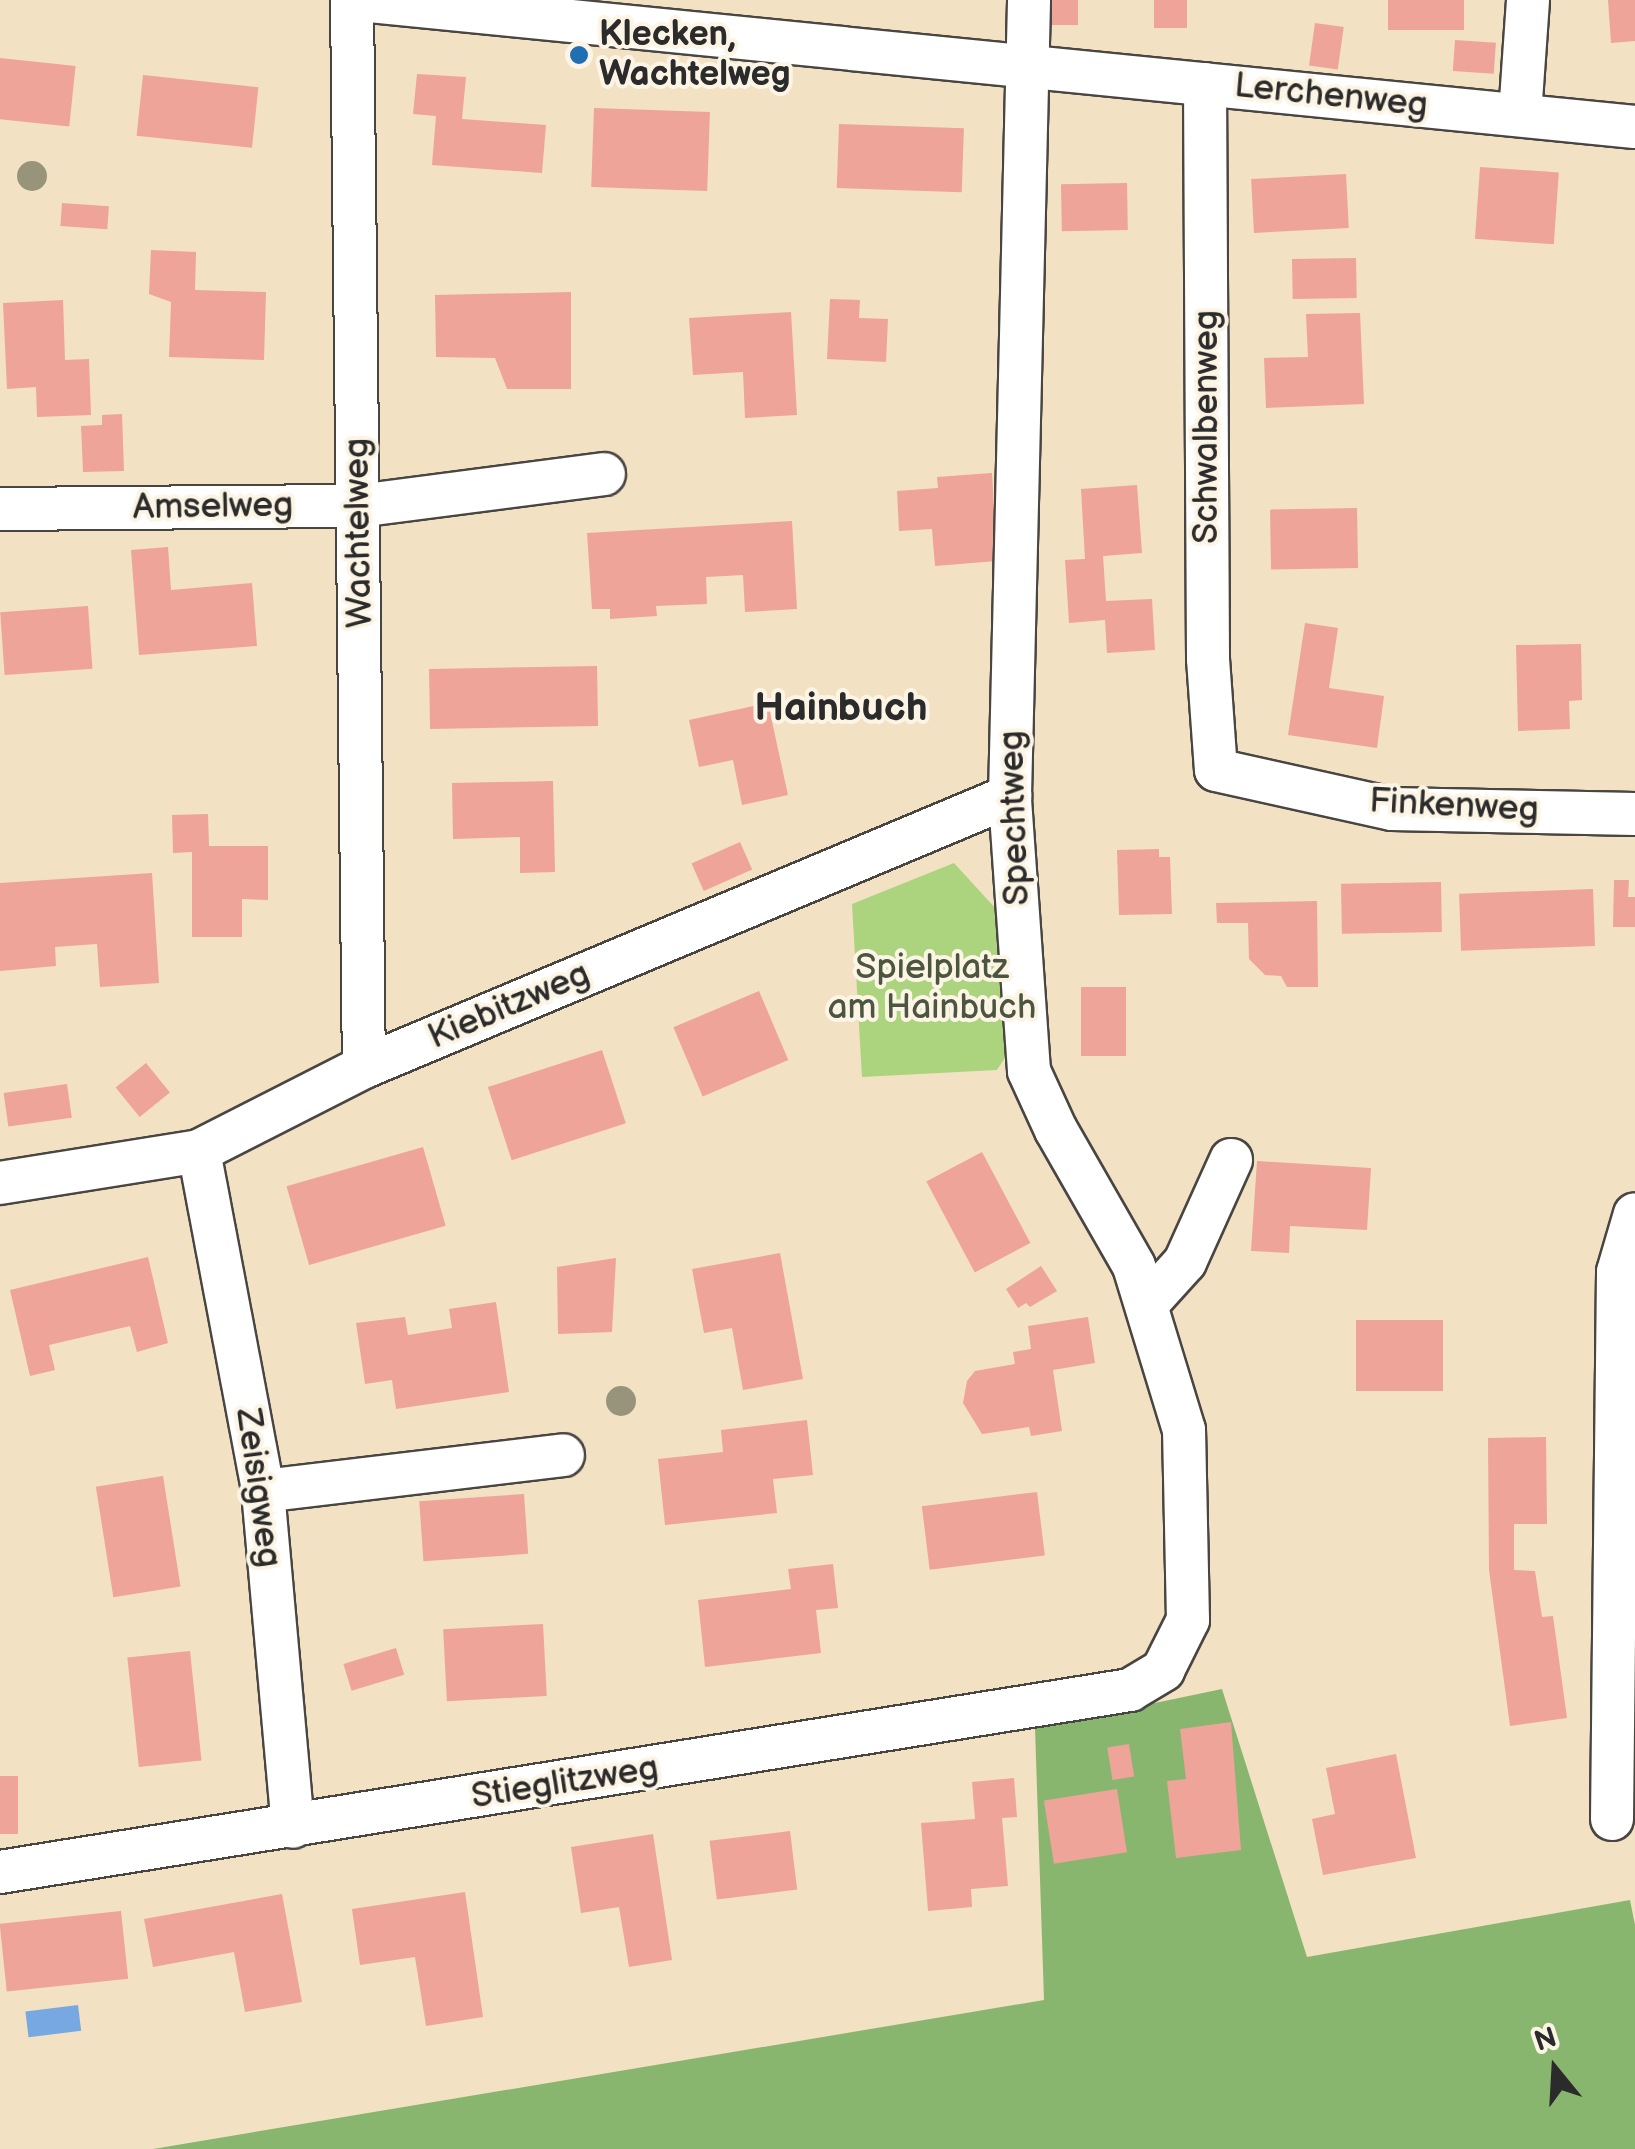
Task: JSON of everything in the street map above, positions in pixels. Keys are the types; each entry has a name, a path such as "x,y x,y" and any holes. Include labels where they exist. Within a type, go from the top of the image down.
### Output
{"street":[{"name":"Wachtelweg","path":"352,0 364,1067"},
{"name":"Lerchenweg","path":"360,0 1635,127"},
{"path":"1028,67 1029,0"},
{"path":"1520,115 1528,0"},
{"name":"Spechtweg","path":"1028,67 1010,796 1029,1071 1056,1130 1134,1266 1184,1430 1188,1620 1163,1670 1130,1690"},
{"name":"Schwalbenweg","path":"1205,84 1208,660 1216,770"},
{"name":"Amselweg","path":"0,510 358,506 604,474"},
{"name":"Finkenweg","path":"1216,770 1392,808 1635,814"},
{"name":"Kiebitzweg","path":"0,1182 198,1152 364,1067 1010,796"},
{"name":"Zeisigweg","path":"198,1152 263,1491 293,1827"},
{"path":"1147,1304 1184,1262 1231,1160"},
{"path":"1612,1819 1618,1272 1635,1214"},
{"path":"263,1491 563,1455"},
{"name":"Stieglitzweg","path":"0,1872 1130,1690"}],"green space":[{"name":"Spielplatz am Hainbuch","path":"954,863 997,910 1014,1044 997,1070 862,1077 852,904"},
{"path":"1222,1689 1307,1957 1630,1900 1635,1925 1635,2149 153,2149 1044,2000 1035,1728"}],"water":[{"path":"78,2005 81,2031 29,2037 25,2011"}],"building":[{"path":"1036,0 1078,0 1078,25 1036,25"},
{"path":"1154,0 1187,0 1187,28 1154,28"},
{"path":"1388,0 1464,0 1464,30 1388,30"},
{"path":"1608,0 1635,0 1635,41 1611,43"},
{"path":"1315,23 1344,27 1338,70 1309,66"},
{"path":"1455,40 1496,43 1494,74 1453,71"},
{"path":"0,58 76,66 69,127 0,119"},
{"path":"417,74 466,77 462,119 546,125 542,173 432,165 436,116 413,114"},
{"path":"143,75 258,87 252,148 137,136"},
{"path":"594,108 710,112 707,191 591,187"},
{"path":"839,124 964,128 962,192 837,188"},
{"path":"1480,167 1559,173 1554,244 1475,239"},
{"path":"1346,174 1349,228 1254,233 1251,179"},
{"path":"1127,183 1128,230 1062,231 1061,184"},
{"path":"62,203 109,206 107,229 60,226"},
{"path":"151,250 196,252 195,290 266,292 264,360 169,357 171,302 149,294"},
{"path":"1356,258 1357,298 1293,299 1292,259"},
{"path":"571,292 571,389 507,389 495,358 436,357 435,295"},
{"path":"830,299 860,300 859,318 888,319 886,362 827,359"},
{"path":"63,300 65,360 89,359 91,415 37,417 36,387 7,389 3,303"},
{"path":"791,312 797,415 745,418 743,372 693,375 689,318"},
{"path":"1360,313 1364,404 1266,408 1264,358 1308,357 1306,314"},
{"path":"122,414 124,471 83,472 81,426 102,425 102,415"},
{"path":"992,473 997,561 935,566 932,529 899,531 897,491 938,488 937,477"},
{"path":"1137,485 1142,553 1103,556 1106,601 1152,599 1155,650 1107,653 1105,620 1069,623 1065,560 1085,559 1081,489"},
{"path":"1357,508 1358,568 1271,570 1270,510"},
{"path":"792,521 797,609 745,612 743,575 706,577 707,604 656,606 657,616 610,619 610,609 592,609 587,533"},
{"path":"168,547 171,590 252,583 257,646 139,655 131,550"},
{"path":"88,606 92,669 5,675 0,612"},
{"path":"1305,623 1338,628 1329,688 1384,696 1377,748 1288,735"},
{"path":"1581,644 1582,700 1569,701 1570,729 1518,731 1516,645"},
{"path":"597,666 598,726 430,729 429,669"},
{"path":"768,703 788,795 742,805 733,760 699,767 689,720"},
{"path":"553,781 555,872 520,873 520,837 453,839 452,783"},
{"path":"208,814 209,846 268,846 268,900 242,899 242,937 192,937 192,852 173,853 172,815"},
{"path":"740,842 752,869 704,891 692,864"},
{"path":"1159,849 1159,857 1170,857 1172,914 1119,915 1117,850"},
{"path":"152,873 159,983 100,987 97,944 55,947 56,966 0,971 0,883"},
{"path":"1614,880 1629,880 1628,897 1635,897 1635,927 1613,927"},
{"path":"1441,882 1442,932 1342,934 1341,884"},
{"path":"1593,889 1595,946 1461,951 1459,894"},
{"path":"1317,901 1318,987 1287,987 1281,976 1265,975 1249,959 1248,923 1217,923 1216,903"},
{"path":"1081,987 1126,987 1126,1056 1081,1056"},
{"path":"759,991 788,1060 703,1096 673,1027"},
{"path":"602,1050 626,1123 512,1160 488,1087"},
{"path":"146,1063 170,1093 140,1117 116,1088"},
{"path":"67,1084 72,1118 8,1127 4,1093"},
{"path":"423,1147 446,1226 309,1265 287,1186"},
{"path":"982,1152 1030,1243 975,1273 926,1182"},
{"path":"1257,1161 1371,1168 1367,1230 1290,1226 1289,1253 1251,1251"},
{"path":"780,1253 803,1379 743,1390 732,1328 704,1333 692,1269"},
{"path":"148,1257 168,1343 137,1352 130,1326 49,1345 55,1370 30,1376 10,1290"},
{"path":"616,1258 612,1332 558,1334 557,1267"},
{"path":"1041,1266 1057,1291 1030,1307 1026,1303 1018,1308 1006,1289"},
{"path":"496,1302 509,1392 396,1409 392,1380 365,1384 356,1323 405,1317 408,1335 452,1328 449,1309"},
{"path":"1088,1317 1095,1363 1053,1370 1062,1431 1031,1436 1029,1427 982,1434 963,1403 967,1381 975,1371 1015,1364 1013,1352 1031,1349 1028,1326"},
{"path":"1356,1320 1443,1320 1443,1391 1356,1391"},
{"path":"807,1420 813,1475 773,1479 777,1513 665,1525 658,1459 723,1452 721,1430"},
{"path":"1546,1437 1547,1524 1514,1524 1514,1570 1535,1571 1542,1617 1553,1616 1567,1718 1510,1726 1489,1570 1488,1438"},
{"path":"163,1476 181,1587 113,1597 96,1487"},
{"path":"1037,1492 1045,1556 930,1570 922,1506"},
{"path":"524,1494 528,1554 423,1561 419,1501"},
{"path":"833,1564 838,1608 816,1610 821,1653 705,1667 698,1600 791,1589 788,1569"},
{"path":"543,1624 547,1696 447,1701 443,1629"},
{"path":"396,1648 404,1675 352,1691 343,1664"},
{"path":"190,1651 201,1760 139,1767 127,1658"},
{"path":"1231,1722 1241,1850 1176,1858 1167,1781 1186,1779 1180,1729"},
{"path":"1129,1744 1134,1777 1112,1780 1107,1747"},
{"path":"1396,1754 1416,1858 1323,1875 1312,1819 1335,1814 1326,1768"},
{"path":"0,1776 18,1776 18,1834 0,1834"},
{"path":"1014,1778 1017,1817 1002,1818 1008,1886 971,1889 972,1907 928,1911 921,1823 975,1819 972,1782"},
{"path":"1117,1789 1127,1852 1054,1864 1044,1801"},
{"path":"790,1831 797,1890 717,1899 710,1841"},
{"path":"653,1834 672,1960 629,1967 619,1907 581,1913 571,1847"},
{"path":"465,1892 483,2017 426,2026 415,1957 360,1965 352,1909"},
{"path":"282,1894 302,2002 245,2012 234,1952 153,1967 144,1919"},
{"path":"121,1911 128,1979 7,1991 0,1924"}],"place":[{"name":"Klecken, Wachtelweg","path":"579,55"}],"district":[{"name":"Hainbuch","path":"841,708"}]}
